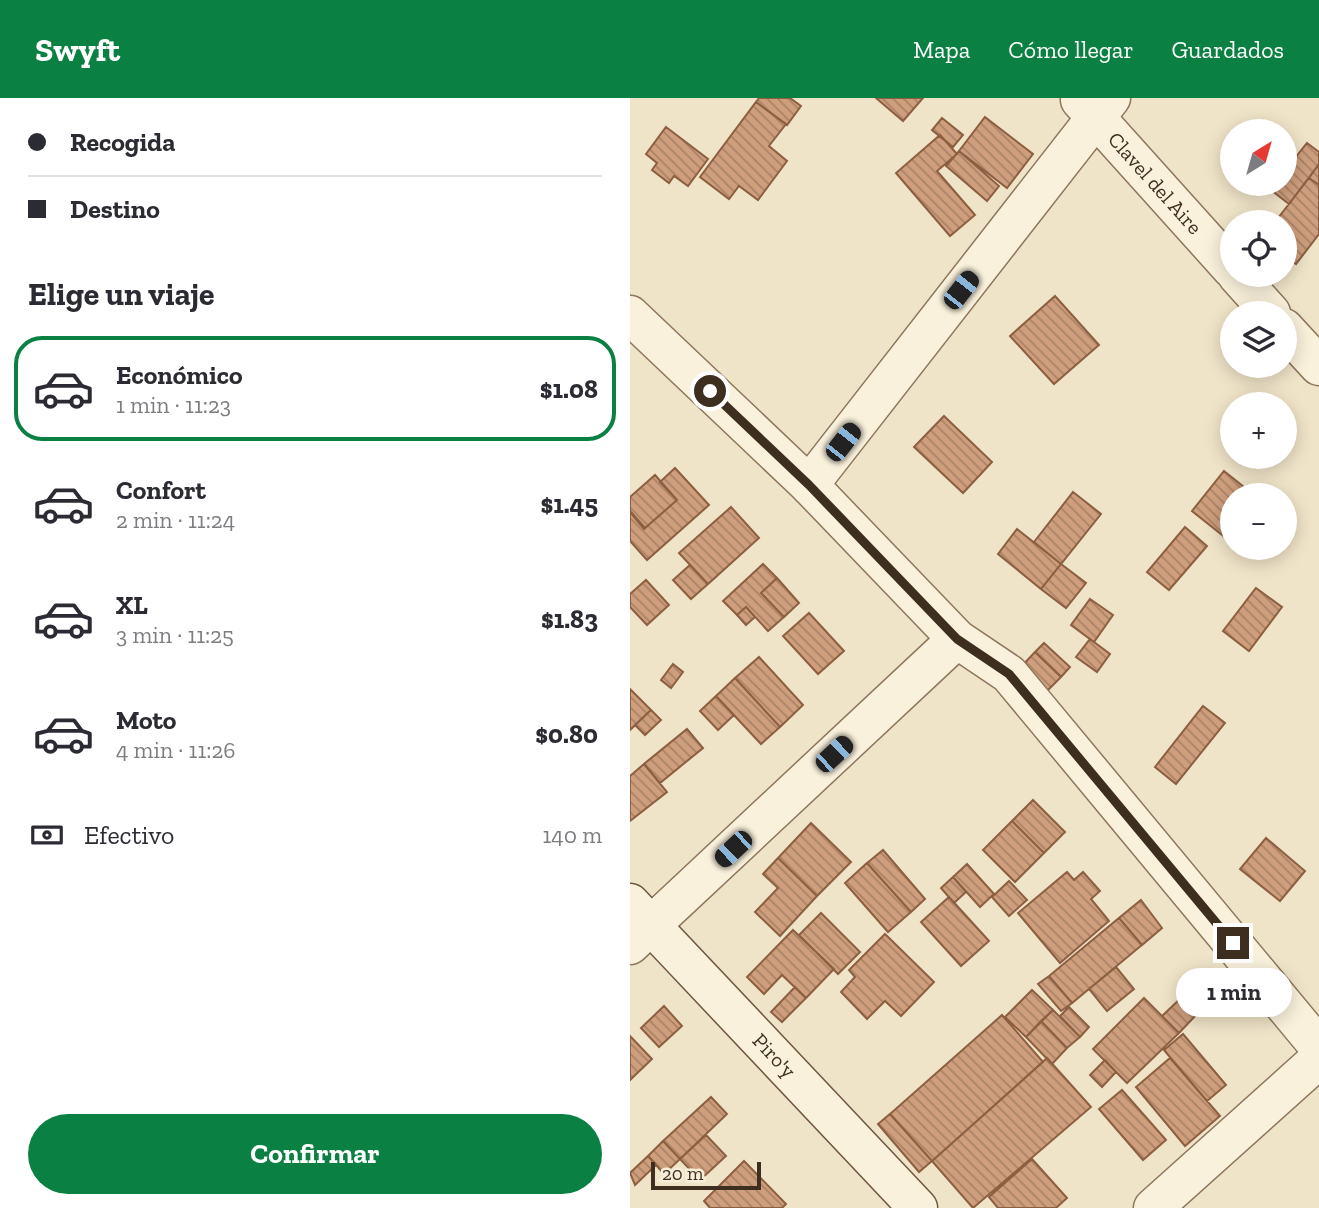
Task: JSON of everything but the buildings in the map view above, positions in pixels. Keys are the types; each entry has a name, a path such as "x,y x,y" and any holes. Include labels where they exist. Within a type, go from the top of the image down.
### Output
{"street":[{"name":"Clavel del Aire","path":"1095,104 1220,255"},
{"path":"809,485 1095,104"},
{"path":"1248,287 1260,301"},
{"path":"630,315 809,485 957,639 1009,674 1319,1047"},
{"path":"1297,342 1319,366"},
{"path":"637,925 957,639"},
{"name":"Piro'y","path":"637,925 918,1208"},
{"path":"1153,1208 1319,1059"}],"route":[{"path":"710,391 809,485 957,639 1009,674 1233,943"}]}
